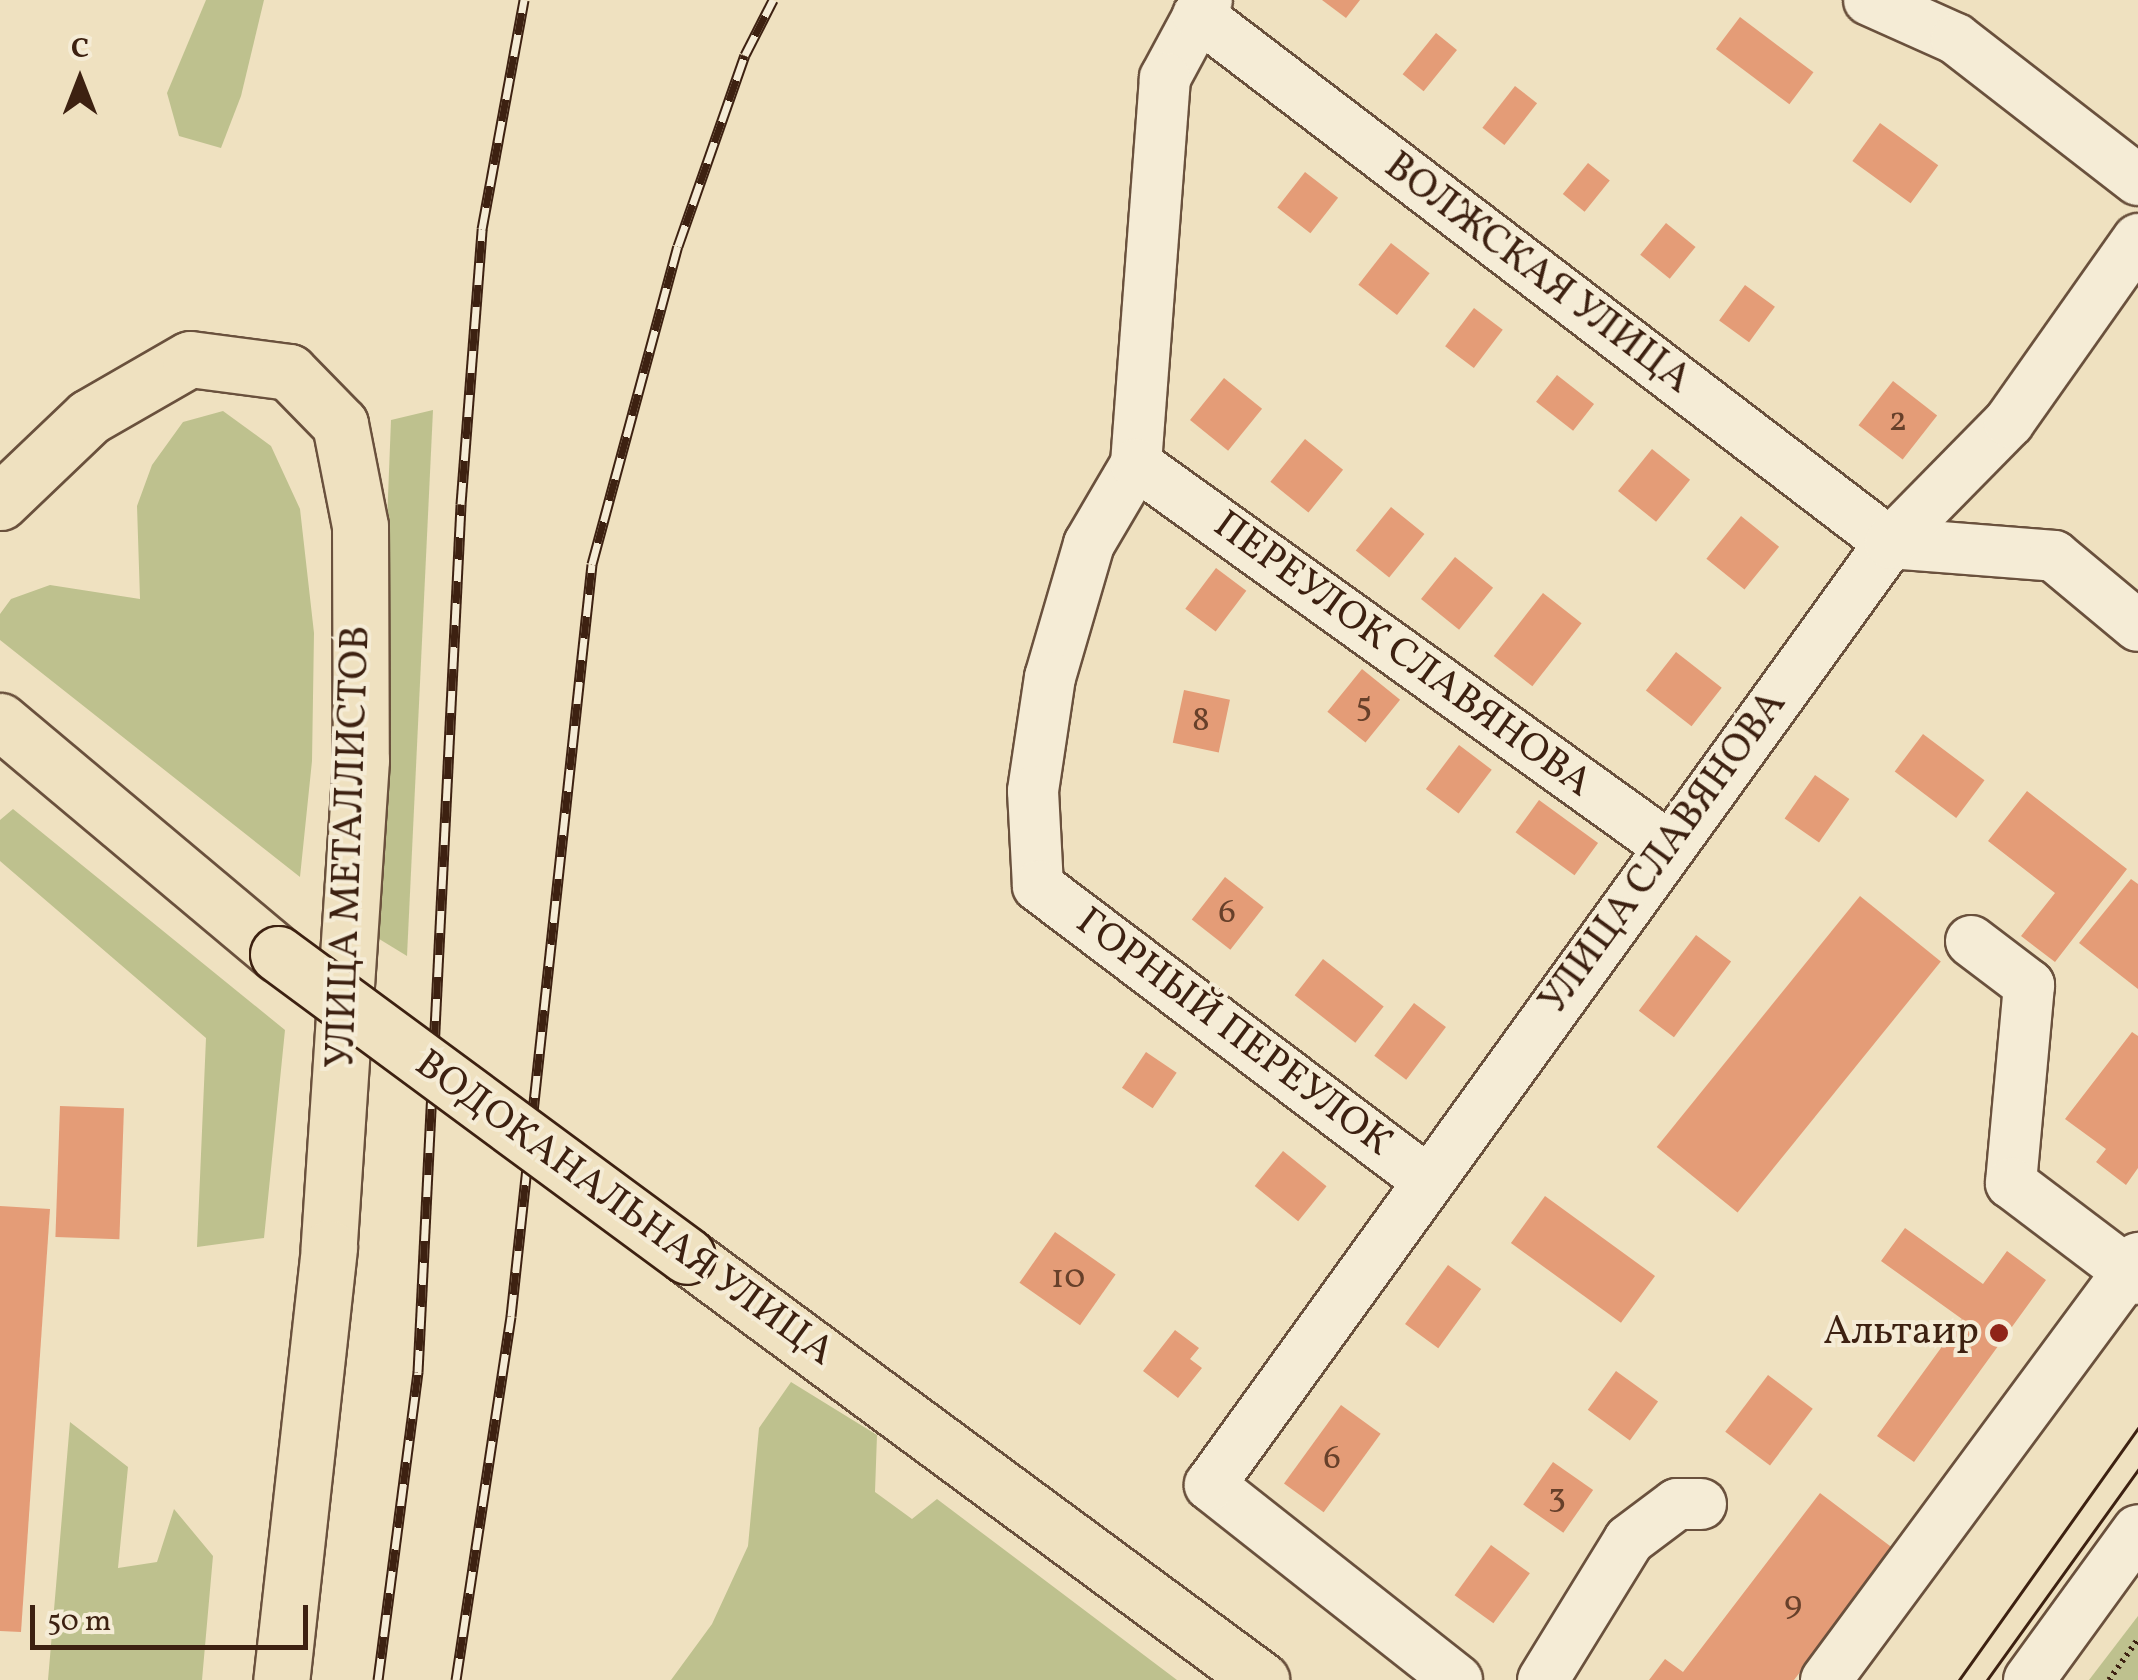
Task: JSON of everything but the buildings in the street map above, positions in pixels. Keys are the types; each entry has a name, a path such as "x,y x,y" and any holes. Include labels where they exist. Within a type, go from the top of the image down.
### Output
{"main road":[{"name":"УЛИЦА МЕТАЛЛИСТОВ","path":"0,502 88,416 190,359 288,372 340,424 360,526 362,760 329,1248 280,1680"},
{"name":"ВОДОКАНАЛЬНАЯ УЛИЦА","path":"0,721 278,954 1261,1680"}],"street":[{"path":"1869,0 1956,39 2138,180"},
{"path":"1136,464 1165,78 1202,8"},
{"name":"ВОЛЖСКАЯ УЛИЦА","path":"1202,8 1890,542"},
{"name":"УЛИЦА СЛАВЯНОВА","path":"1456,1680 1210,1485 1890,542 2010,422 2138,239"},
{"name":"ПЕРЕУЛОК СЛАВЯНОВА","path":"1136,464 1668,846"},
{"name":"ГОРНЫЙ ПЕРЕУЛОК","path":"1136,464 1089,544 1050,677 1033,791 1038,886 1428,1180"},
{"path":"1890,542 2054,556 2129,597"},
{"path":"1826,1680 2135,1270 2011,1183 2029,984 1971,941"},
{"path":"1543,1680 1629,1540 1678,1504 1701,1504"},
{"path":"2029,1680 2138,1530"}],"path":[{"path":"2110,1680 2138,1640"}],"green space":[{"path":"206,0 264,0 241,96 221,148 179,136 167,93"},
{"path":"433,410 407,956 371,934 391,420"},
{"path":"223,411 271,446 300,509 314,633 312,761 300,877 0,640 0,614 11,599 50,585 140,599 137,506 152,465 183,422"},
{"path":"13,809 285,1030 264,1238 197,1247 206,1038 0,861 0,820"},
{"path":"791,1382 877,1435 875,1492 912,1519 937,1499 1177,1680 671,1680 712,1624 748,1546 759,1428"},
{"path":"70,1422 128,1467 118,1568 157,1562 174,1509 213,1556 202,1680 48,1680"},
{"path":"2138,1616 2138,1680 2089,1680"}],"tram line":[{"path":"1959,1680 2138,1428"},
{"path":"1987,1680 2138,1470"}],"railway":[{"path":"378,1680 418,1372 461,504 482,229 524,0"},
{"path":"456,1680 511,1316 592,564 678,246 745,55 773,0"}],"place":[{"name":"Альтаир","path":"1999,1333"}]}
